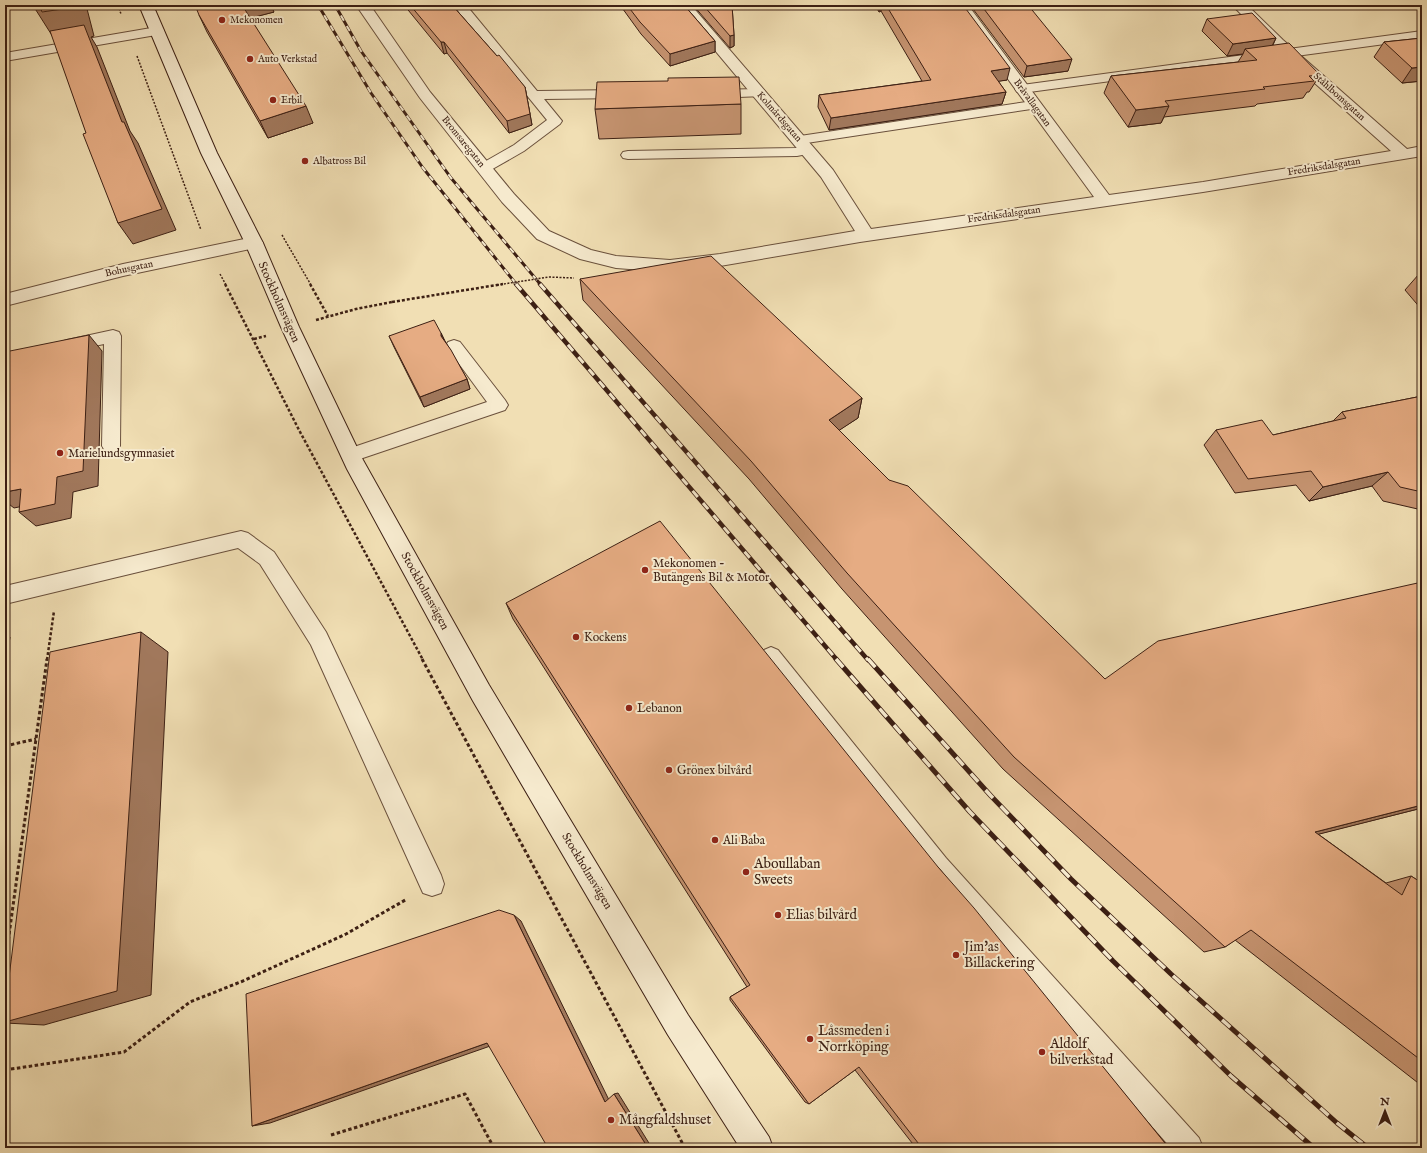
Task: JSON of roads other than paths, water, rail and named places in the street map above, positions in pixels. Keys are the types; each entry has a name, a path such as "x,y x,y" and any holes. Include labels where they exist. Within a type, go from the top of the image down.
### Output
{"street":[{"name":"Stockholmsvägen","path":"146,5 208,153 254,243 290,327 351,455 481,693 678,1025 758,1148"},
{"name":"Bromsaregatan","path":"363,5 426,95 508,198 543,235 586,255"},
{"name":"Kolmårdsgatan","path":"684,5 827,174 866,235"},
{"name":"Bråvallagatan","path":"961,5 1105,201"},
{"name":"Ståhlbomsgatan","path":"1239,5 1289,52 1404,154"},
{"path":"5,58 157,31"},
{"name":"Fredriksdalsgatan","path":"586,255 616,262 670,266 720,260 866,235 1203,187 1422,151"},
{"name":"Bohusgatan","path":"5,300 123,270 254,243"}],"lane":[{"path":"459,5 555,121 518,148 484,168"},
{"path":"1022,89 1422,35"},
{"path":"697,94 759,93"},
{"path":"534,95 635,94"},
{"path":"628,155 797,152 804,145 1033,105"},
{"path":"51,350 113,336 112,446"},
{"path":"351,455 499,404 454,346"},
{"path":"5,595 241,539 267,558 319,639 432,884"},
{"path":"771,657 938,866 1189,1148"}],"railway":[{"path":"318,5 371,93 423,168 517,285"},
{"path":"335,5 361,51 451,178 541,285"},
{"path":"516,284 837,660"},
{"path":"540,284 868,660"},
{"path":"836,659 970,812 1113,961 1231,1076 1314,1148"},
{"path":"868,659 991,796 1071,879 1171,974 1337,1123 1368,1148"}],"place":[{"name":"Mekonomen","path":"222,20"},
{"name":"Auto Verkstad","path":"250,59"},
{"name":"Erbil","path":"273,100"},
{"name":"Albatross Bil","path":"305,161"},
{"name":"Marielundsgymnasiet","path":"60,453"},
{"name":"Mekonomen - Butängens Bil & Motor","path":"645,570"},
{"name":"Kockens","path":"576,637"},
{"name":"Lebanon","path":"629,708"},
{"name":"Grönex bilvård","path":"669,770"},
{"name":"Ali Baba","path":"715,840"},
{"name":"Aboullaban Sweets","path":"746,872"},
{"name":"Elias bilvård","path":"778,915"},
{"name":"Jim'as Billackering","path":"956,955"},
{"name":"Låssmeden i Norrköping","path":"810,1039"},
{"name":"Aldolf bilverkstad","path":"1042,1052"},
{"name":"Mångfaldshuset","path":"611,1120"}]}
